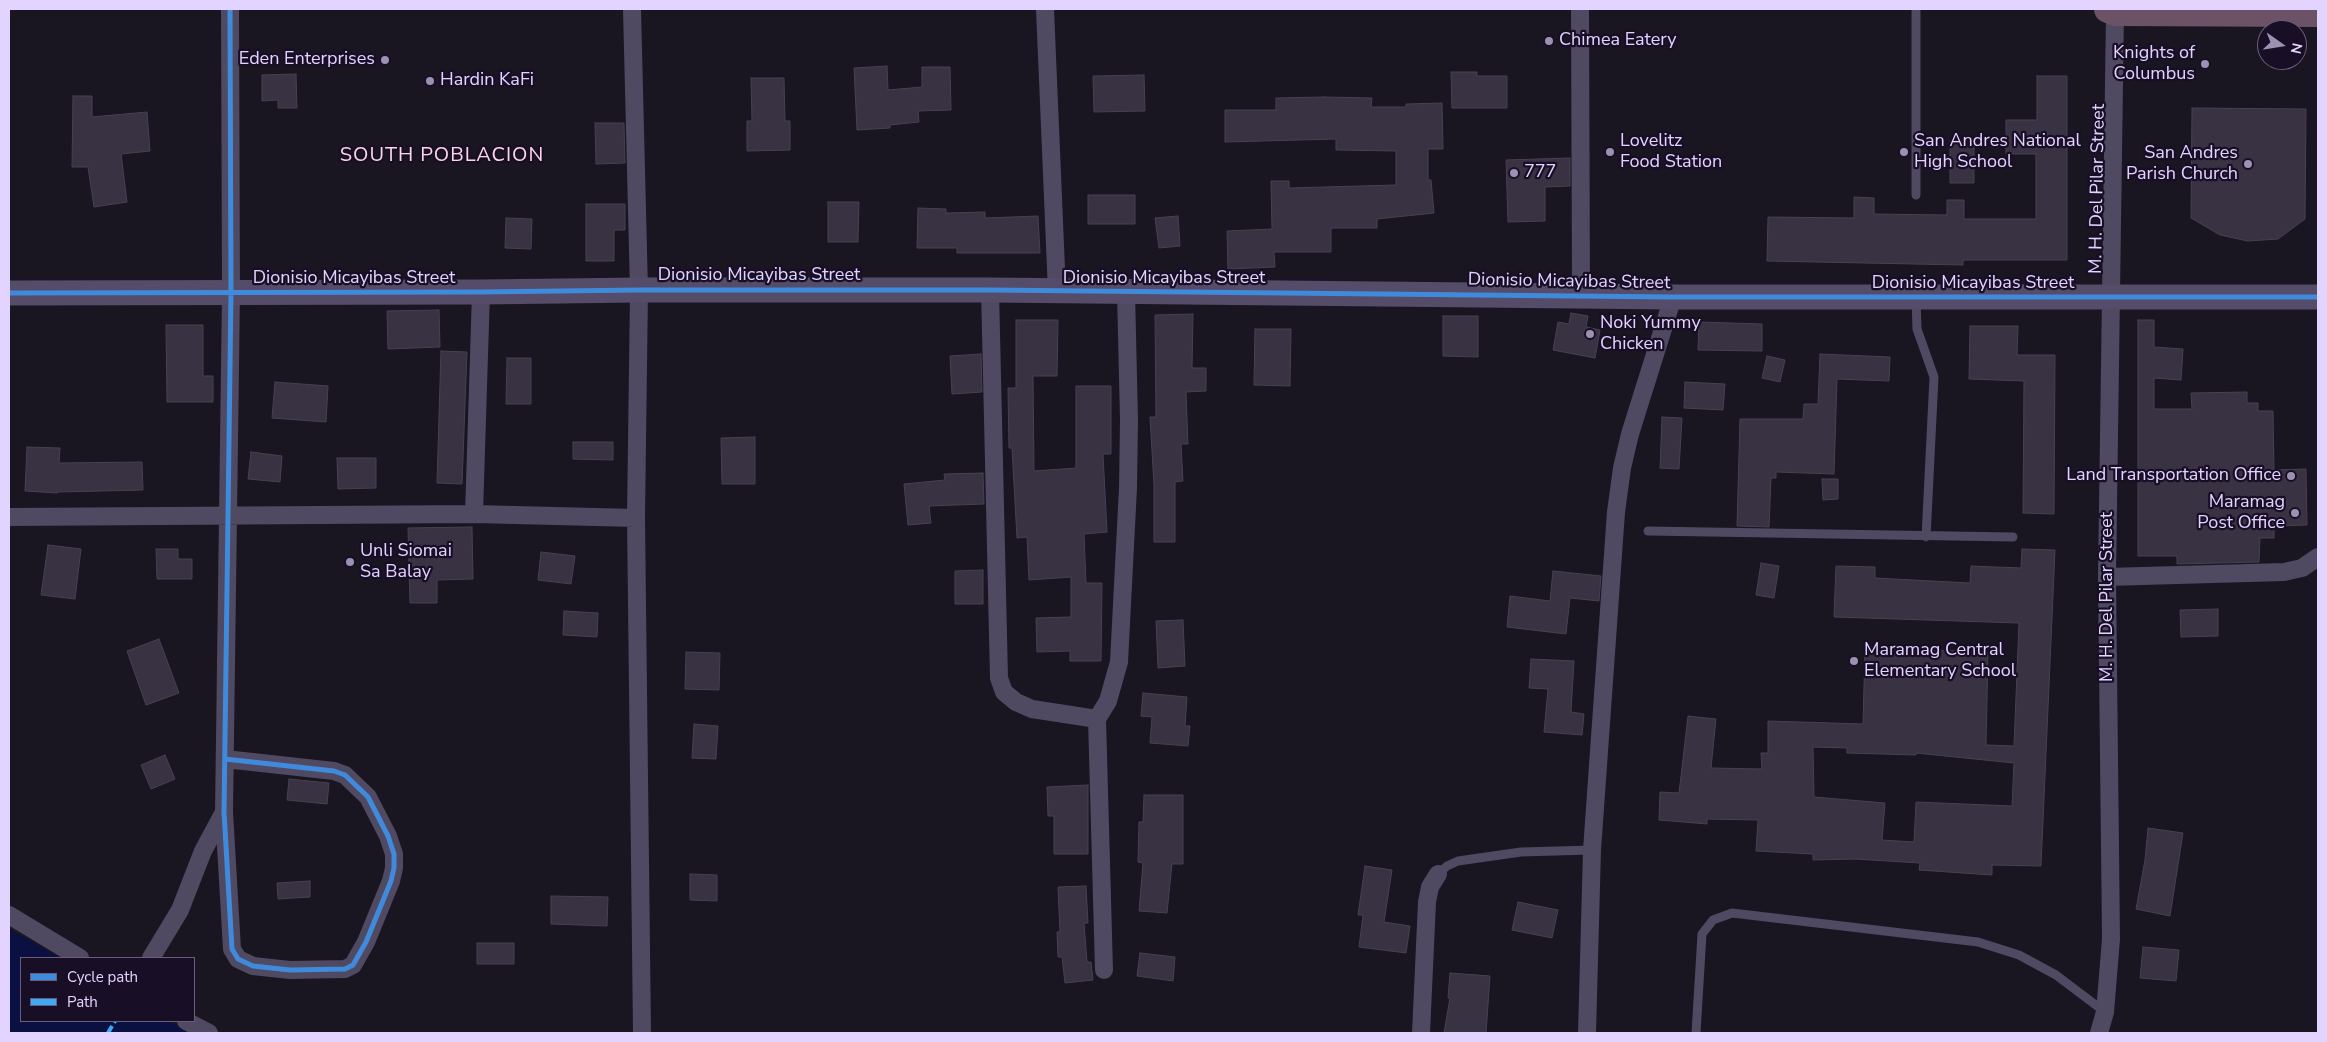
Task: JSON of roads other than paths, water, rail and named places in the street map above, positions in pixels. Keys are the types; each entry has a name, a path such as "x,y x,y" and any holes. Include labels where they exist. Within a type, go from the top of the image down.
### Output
{"highway":[{"path":"2113,10 2318,13"}],"street":[{"path":"225,759 334,770 345,775 368,797 388,836 394,854 394,868 391,881 366,942 353,965 345,969 290,970 253,966 238,959 232,949 224,812 231,293 230,9"},
{"path":"632,9 639,290 636,518 642,1033"},
{"path":"1045,9 1057,292"},
{"path":"1580,9 1581,295"},
{"name":"M. H. Del Pilar Street","path":"2099,1033 2105,1012 2111,922 2107,577 2113,10"},
{"path":"990,290 999,678 1004,692 1016,702 1032,709 1096,719"},
{"name":"Dionisio Micayibas Street","path":"9,293 990,290 1673,297 2318,297"},
{"path":"474,514 481,292"},
{"path":"1104,970 1096,719 1108,701 1118,662 1129,450 1126,292"},
{"path":"1587,1033 1592,850 1616,512 1622,468 1673,297"},
{"path":"9,517 474,514 636,518"},
{"path":"2107,577 2284,572 2302,568 2318,557"},
{"path":"152,957 180,910 203,851 224,812"},
{"path":"1421,1033 1427,902 1430,887 1438,874"},
{"path":"9,915 78,957"},
{"path":"188,1022 209,1033"}],"lane":[{"path":"1916,9 1916,195"},
{"path":"1916,297 1917,329 1934,377 1926,537"},
{"path":"1648,531 2013,537"},
{"path":"1438,874 1447,866 1458,861 1521,852 1592,850"},
{"path":"1696,1033 1702,934 1713,920 1732,913 1978,942 2019,955 2056,975 2105,1012"}],"place":[{"name":"Chimea Eatery","path":"1549,41"},
{"name":"Eden Enterprises","path":"385,60"},
{"name":"Knights of Columbus","path":"2205,64"},
{"name":"Hardin KaFi","path":"430,81"},
{"name":"Lovelitz Food Station","path":"1610,152"},
{"name":"San Andres National High School","path":"1904,152"},
{"name":"San Andres Parish Church","path":"2248,164"},
{"name":"777","path":"1514,173"},
{"name":"Noki Yummy Chicken","path":"1590,334"},
{"name":"Land Transportation Office","path":"2291,476"},
{"name":"Maramag Post Office","path":"2295,513"},
{"name":"Unli Siomai Sa Balay","path":"350,562"},
{"name":"Maramag Central Elementary School","path":"1854,661"}],"district":[{"name":"SOUTH POBLACION","path":"442,156"}]}
